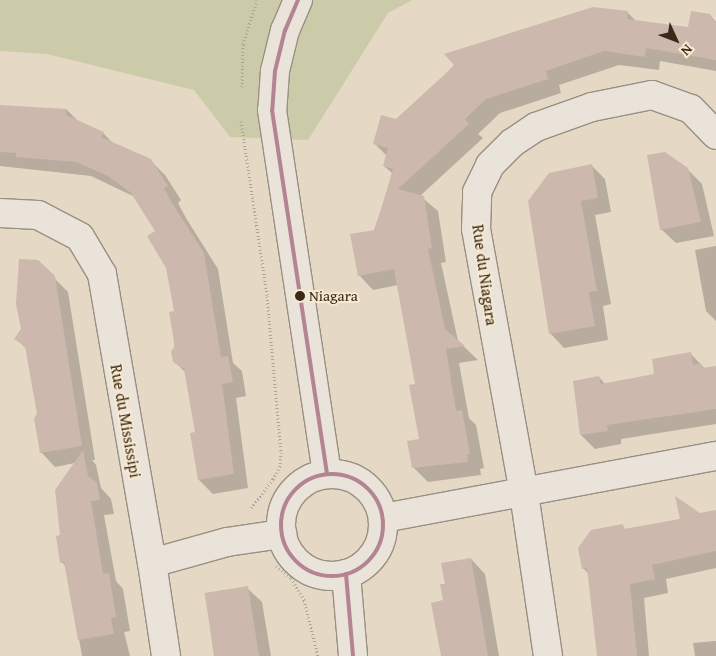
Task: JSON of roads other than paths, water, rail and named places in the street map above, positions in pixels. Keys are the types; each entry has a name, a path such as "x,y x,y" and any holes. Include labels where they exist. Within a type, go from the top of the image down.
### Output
{"street":[{"path":"298,0 285,30 275,71 272,110 327,473"},
{"name":"Rue du Niagara","path":"548,656 524,493 476,229 477,192 490,165 512,143 536,127 592,107 652,95 691,109 716,135"},
{"name":"Rue du Mississipi","path":"0,213 38,215 80,237 102,274 152,562 166,656"},
{"path":"384,518 716,456"},
{"path":"327,473 340,474 365,484 374,494 384,518 379,547 360,568 346,574 325,575 305,568 286,548 282,534 281,520 291,494 301,484 327,473"},
{"path":"152,562 227,542 282,534"},
{"path":"346,574 353,656"}],"place":[{"name":"Niagara","path":"300,296"}]}
